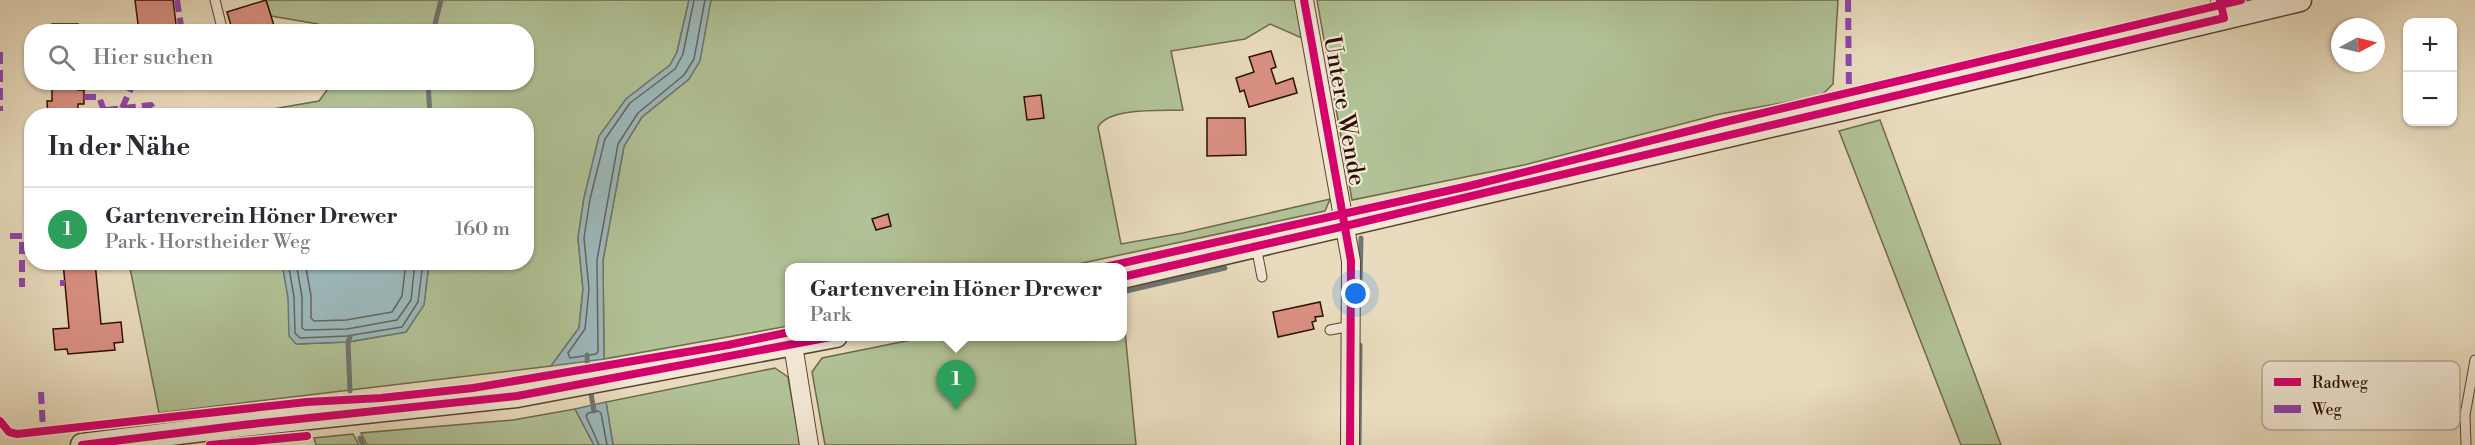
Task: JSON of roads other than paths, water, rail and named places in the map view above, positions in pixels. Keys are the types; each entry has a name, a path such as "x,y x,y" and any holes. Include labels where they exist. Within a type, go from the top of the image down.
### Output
{"street":[{"name":"Untere Wende","path":"1304,0 1350,261 1350,445"},
{"path":"1127,275 1345,226 2222,9 2300,0"},
{"path":"82,445 243,425 493,399 606,381 812,341"},
{"path":"793,345 809,445"}],"lane":[{"path":"215,0 222,24"},
{"path":"1256,246 1262,277"},
{"path":"1330,330 1350,326"},
{"path":"2466,445 2465,416 2475,360"}],"water":[{"path":"689,0 711,0 700,61 689,79 642,117 624,146 603,260 604,359 551,366 579,328 583,289 578,238 584,198 599,136 626,99 670,65 677,52"},
{"path":"283,270 428,270 424,305 406,332 348,342 296,344 289,336 288,298"},
{"path":"606,402 613,445 594,445 575,409"}],"waterway":[{"path":"435,24 441,0"},
{"path":"428,90 430,108"},
{"path":"1360,283 1361,238"},
{"path":"1127,291 1225,268"},
{"path":"350,337 348,342 350,391"},
{"path":"1359,445 1360,345"},
{"path":"587,355 588,376"},
{"path":"590,388 594,411"},
{"path":"360,438 363,445"}],"place":[{"name":"Gartenverein Höner Drewer","path":"956,410"}]}
